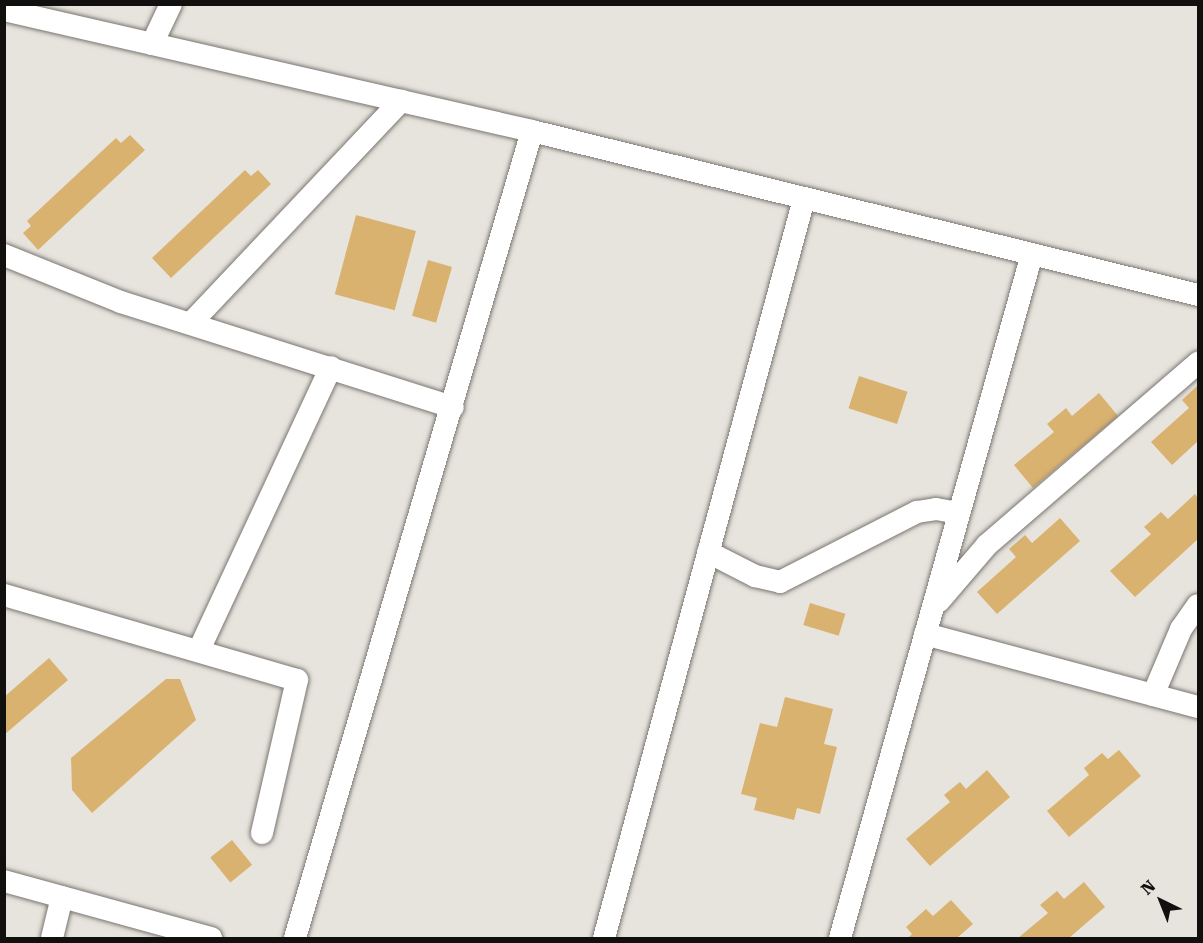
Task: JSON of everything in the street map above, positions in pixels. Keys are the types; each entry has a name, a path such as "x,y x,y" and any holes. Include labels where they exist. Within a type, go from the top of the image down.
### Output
{"street":[{"path":"152,44 171,4"},
{"path":"4,10 89,26 152,44 532,131 1198,295"},
{"path":"190,323 400,101"},
{"path":"295,939 453,407 532,131"},
{"path":"604,939 804,199"},
{"path":"840,939 1032,254"},
{"path":"4,255 121,302 453,407"},
{"path":"932,609 987,545 1198,363"},
{"path":"199,650 331,367"},
{"path":"708,552 755,576 780,582 917,512 936,509 959,513"},
{"path":"4,595 297,680 262,833"},
{"path":"1153,695 1181,628 1198,605"},
{"path":"925,634 1198,707"},
{"path":"4,881 211,939"},
{"path":"52,939 62,897"}],"building":[{"path":"130,135 145,150 38,250 23,233 31,226 27,221 116,138 121,143"},
{"path":"245,170 251,176 258,170 271,184 171,278 152,258"},
{"path":"356,215 416,231 395,310 335,294"},
{"path":"428,260 452,267 436,323 412,316"},
{"path":"859,376 908,392 897,424 848,408"},
{"path":"1198,385 1198,441 1172,465 1151,442 1189,408 1182,400"},
{"path":"1099,393 1118,416 1033,488 1014,465 1054,432 1047,424 1066,408 1072,416"},
{"path":"1195,494 1198,498 1198,539 1135,597 1110,571 1151,534 1144,527 1161,512 1168,519"},
{"path":"1060,518 1080,541 997,614 977,592 1016,557 1009,549 1025,535 1032,543"},
{"path":"810,603 845,614 839,636 803,625"},
{"path":"49,658 68,680 4,735 4,697"},
{"path":"166,679 180,679 196,720 92,813 72,790 71,758"},
{"path":"785,697 833,709 824,744 837,747 820,814 797,808 794,820 754,810 757,798 741,794 760,723 777,727"},
{"path":"1119,750 1141,776 1069,837 1047,811 1089,775 1084,768 1102,753 1108,759"},
{"path":"987,770 1010,797 930,866 906,839 950,802 944,795 960,782 966,789"},
{"path":"232,840 252,865 230,882 210,858"},
{"path":"1084,882 1105,907 1069,938 1018,938 1048,913 1040,905 1057,891 1064,899"},
{"path":"951,900 973,924 957,938 908,938 912,934 906,927 926,909 933,916"}]}
